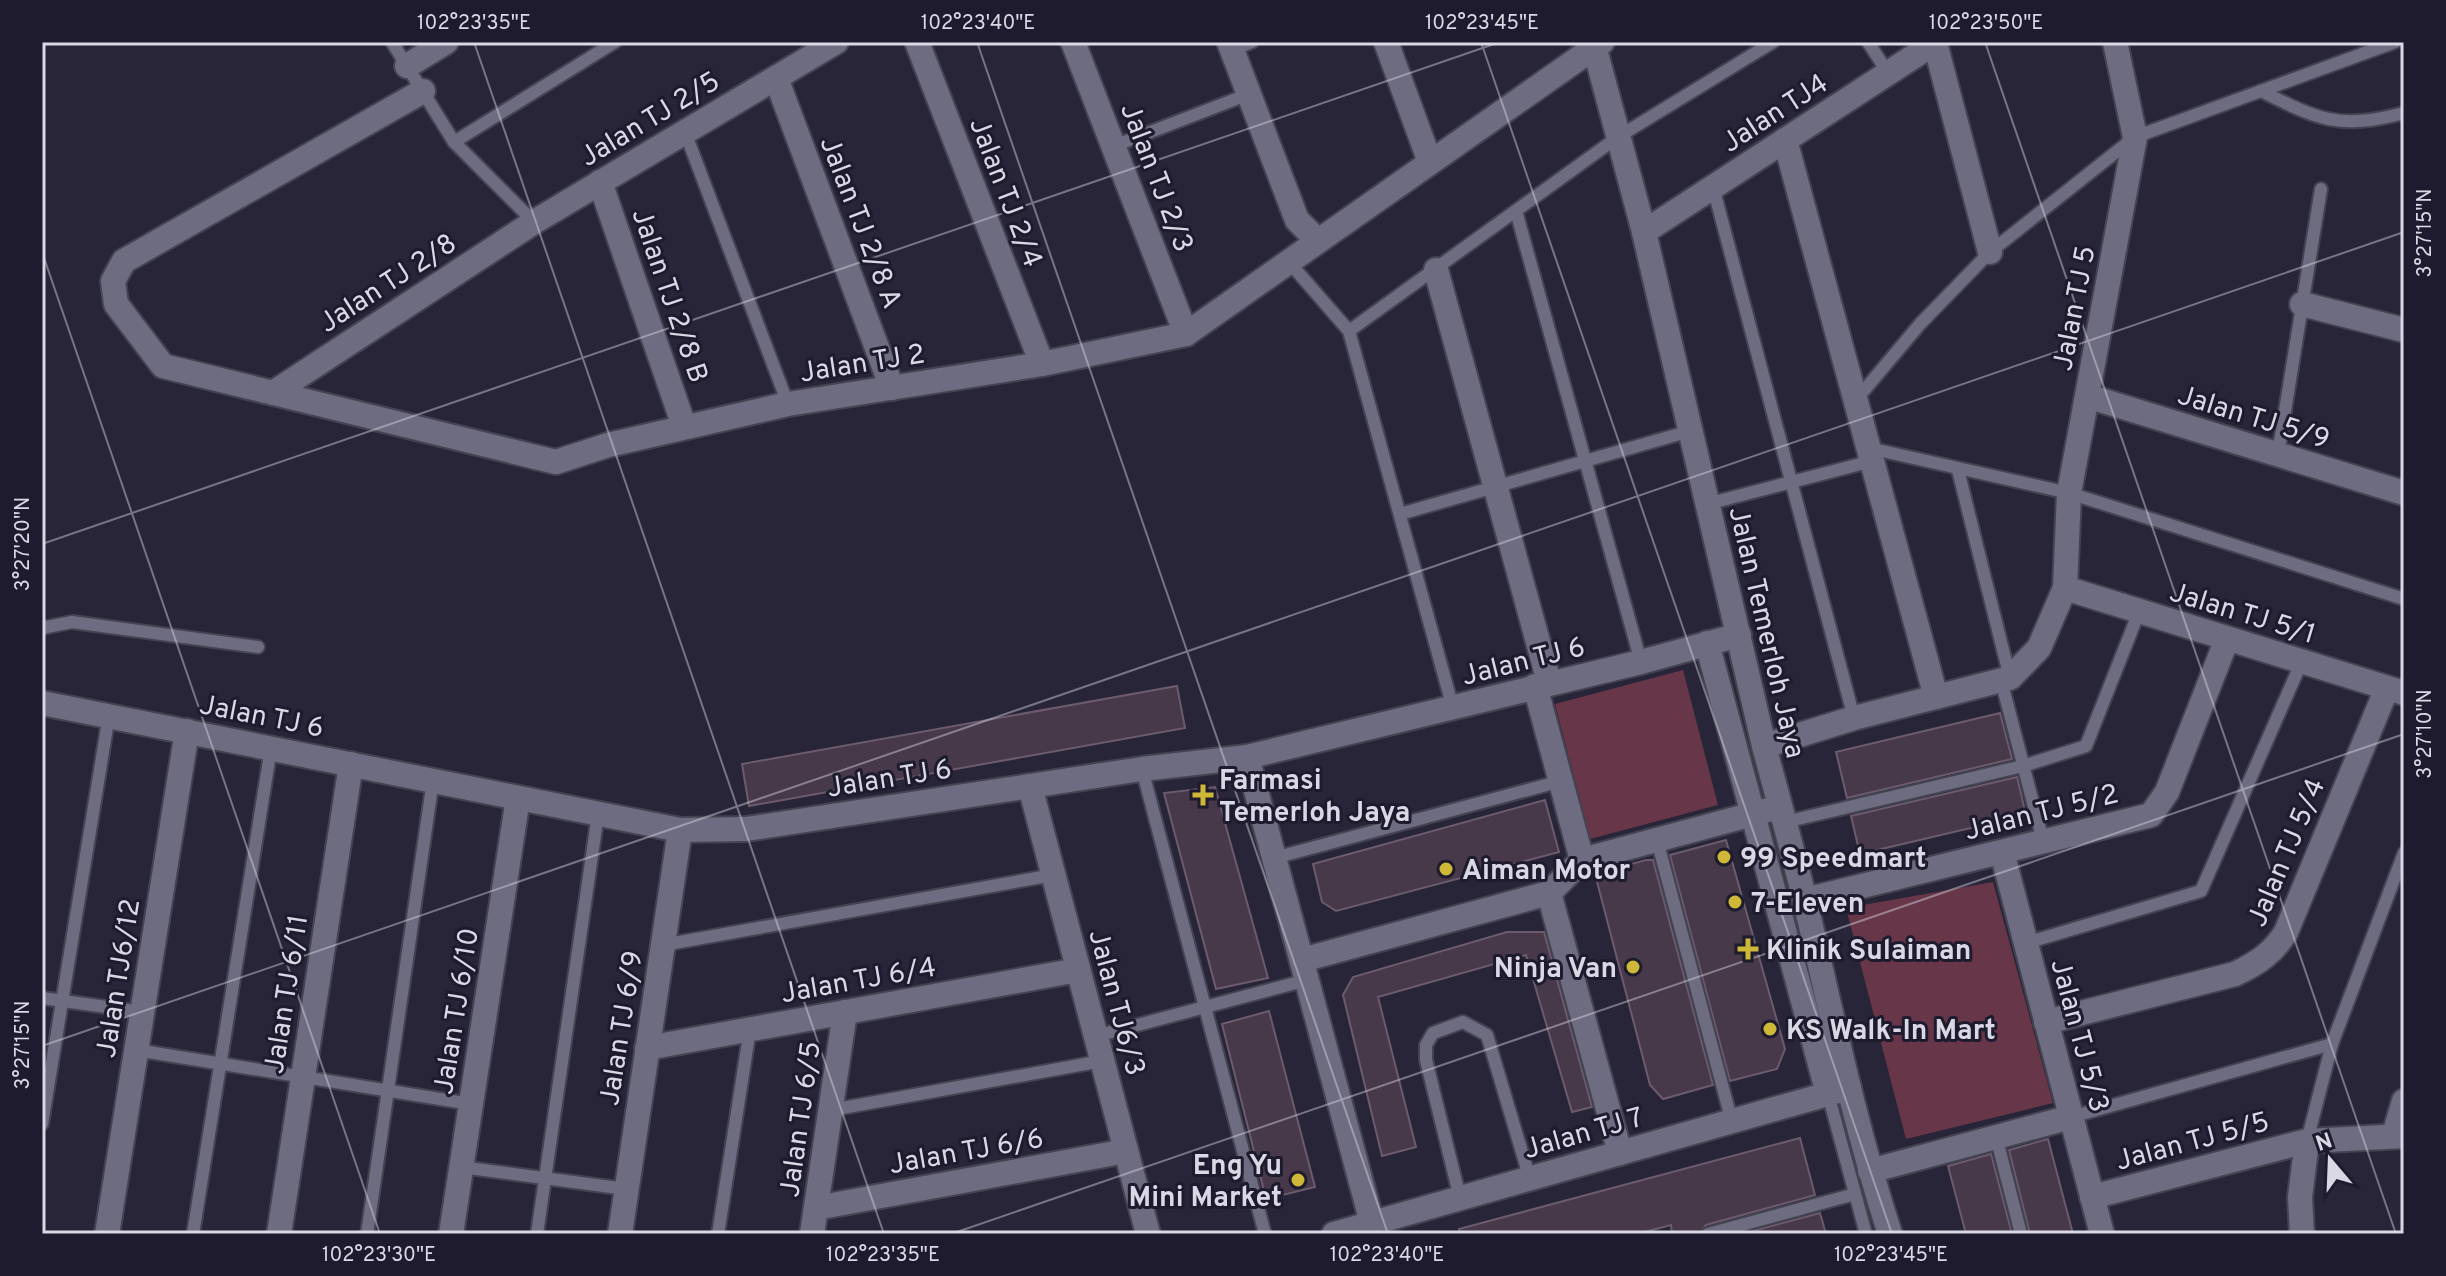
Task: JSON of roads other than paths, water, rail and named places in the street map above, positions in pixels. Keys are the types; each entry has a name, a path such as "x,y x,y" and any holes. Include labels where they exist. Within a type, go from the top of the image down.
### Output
{"street":[{"path":"407,66 446,42"},
{"name":"Jalan TJ 2/4","path":"917,42 1042,364"},
{"name":"Jalan TJ 2/3","path":"1073,42 1186,334"},
{"path":"1386,42 1430,162"},
{"path":"1936,42 1990,252"},
{"name":"Jalan TJ4","path":"1644,232 1936,42"},
{"name":"Jalan TJ 2/5","path":"534,222 834,43"},
{"name":"Jalan TJ 2","path":"423,91 124,261 113,281 116,304 163,366 556,462 684,426 788,404 1042,364 1186,334 1597,44"},
{"name":"Jalan Temerloh Jaya","path":"1597,44 1764,746 1805,900 1838,1091 1870,1171 1890,1234"},
{"path":"1238,45 1249,94 1297,220 1318,241"},
{"name":"Jalan TJ 5","path":"2065,588 2069,493 2135,137 2124,45"},
{"name":"Jalan TJ 2/8 A","path":"776,78 892,388"},
{"path":"1785,140 1936,697"},
{"name":"Jalan TJ 2/8 B","path":"600,182 684,426"},
{"name":"Jalan TJ 2/8","path":"273,393 534,222"},
{"path":"1436,270 1496,488 1542,684 1561,781 1582,860"},
{"path":"2302,304 2404,330"},
{"name":"Jalan TJ 5/9","path":"2087,396 2404,493"},
{"path":"1764,746 1854,718 2005,679 2039,648 2065,588"},
{"name":"Jalan TJ 5/1","path":"2065,588 2395,690"},
{"name":"Jalan TJ 6","path":"44,702 680,830 746,829 1142,769 1247,757 1641,662 1739,635"},
{"name":"Jalan TJ 5/2","path":"1805,900 2151,815 2167,792 2227,639"},
{"path":"1707,643 1753,815 1838,1091"},
{"name":"Jalan TJ 5/4","path":"2046,1022 2235,974 2256,965 2274,951 2286,932 2395,690"},
{"name":"Jalan TJ6/12","path":"107,1234 187,731"},
{"path":"1247,757 1304,970 1384,1226"},
{"name":"Jalan TJ 6/11","path":"279,1234 351,764"},
{"name":"Jalan TJ6/3","path":"1030,786 1148,1234"},
{"name":"Jalan TJ 6/10","path":"451,1234 518,798"},
{"path":"1304,970 1549,893 1582,860 1753,815 1783,814"},
{"name":"Jalan TJ 6/9","path":"620,1234 680,830"},
{"name":"Jalan TJ 5/3","path":"2002,852 2102,1234"},
{"path":"1549,893 1620,1153"},
{"name":"Jalan TJ 6/4","path":"647,1048 1078,970"},
{"name":"Jalan TJ 6/5","path":"812,1234 845,1012"},
{"name":"Jalan TJ 7","path":"1334,1234 1384,1226 1460,1198 1838,1091"},
{"path":"2399,1136 2404,1101"},
{"path":"1870,1171 2071,1117"},
{"name":"Jalan TJ 5/5","path":"2092,1197 2307,1141 2399,1136"},
{"path":"2302,1234 2302,1169 2307,1141"},
{"name":"Jalan TJ 6/6","path":"816,1208 1126,1151"}],"lane":[{"path":"392,42 454,142 534,222"},
{"path":"454,142 615,42"},
{"path":"1349,331 1618,137 1773,42"},
{"path":"1868,42 1888,73"},
{"path":"1856,400 1920,324 1990,252 2135,137 2395,42"},
{"path":"2261,91 2311,116 2342,122 2376,120 2404,113"},
{"path":"1114,146 1249,94"},
{"path":"685,132 788,404"},
{"path":"1713,187 1854,718"},
{"path":"2278,454 2321,189"},
{"path":"1516,211 1641,662"},
{"path":"1289,262 1349,331 1453,708"},
{"path":"1400,514 1690,431"},
{"path":"1707,504 1792,482 1870,454 2069,493 2404,599"},
{"path":"1958,470 2023,766 2043,841"},
{"path":"1783,814 2023,766 2086,746 2139,612"},
{"path":"42,628 72,622 258,647"},
{"path":"2026,943 2201,891 2302,661"},
{"path":"42,1124 109,715"},
{"path":"193,1234 271,748"},
{"path":"1142,769 1265,1234"},
{"path":"367,1234 433,780"},
{"path":"1274,858 1561,781"},
{"path":"537,1234 598,814"},
{"path":"1657,840 1732,1122"},
{"path":"2307,1141 2332,1044 2404,853"},
{"path":"663,945 1053,875"},
{"path":"1096,1036 1205,1007 1304,970"},
{"path":"42,998 142,1012"},
{"path":"1460,1198 1426,1060 1426,1045 1433,1033 1463,1022 1487,1035 1530,1179"},
{"path":"718,1234 750,1029"},
{"path":"2071,1117 2332,1044"},
{"path":"136,1050 471,1104"},
{"path":"831,1110 1102,1061"},
{"path":"1838,1091 1855,1194 1866,1234"},
{"path":"1996,1136 2021,1234"},
{"path":"461,1167 626,1189"},
{"path":"1708,1234 1855,1194"}],"place":[{"name":"Farmasi Temerloh Jaya","path":"1203,795"},
{"name":"99 Speedmart","path":"1724,857"},
{"name":"Aiman Motor","path":"1446,869"},
{"name":"7-Eleven","path":"1735,902"},
{"name":"Klinik Sulaiman","path":"1748,949"},
{"name":"Ninja Van","path":"1633,967"},
{"name":"KS Walk-In Mart","path":"1770,1029"},
{"name":"Eng Yu Mini Market","path":"1298,1180"}]}
